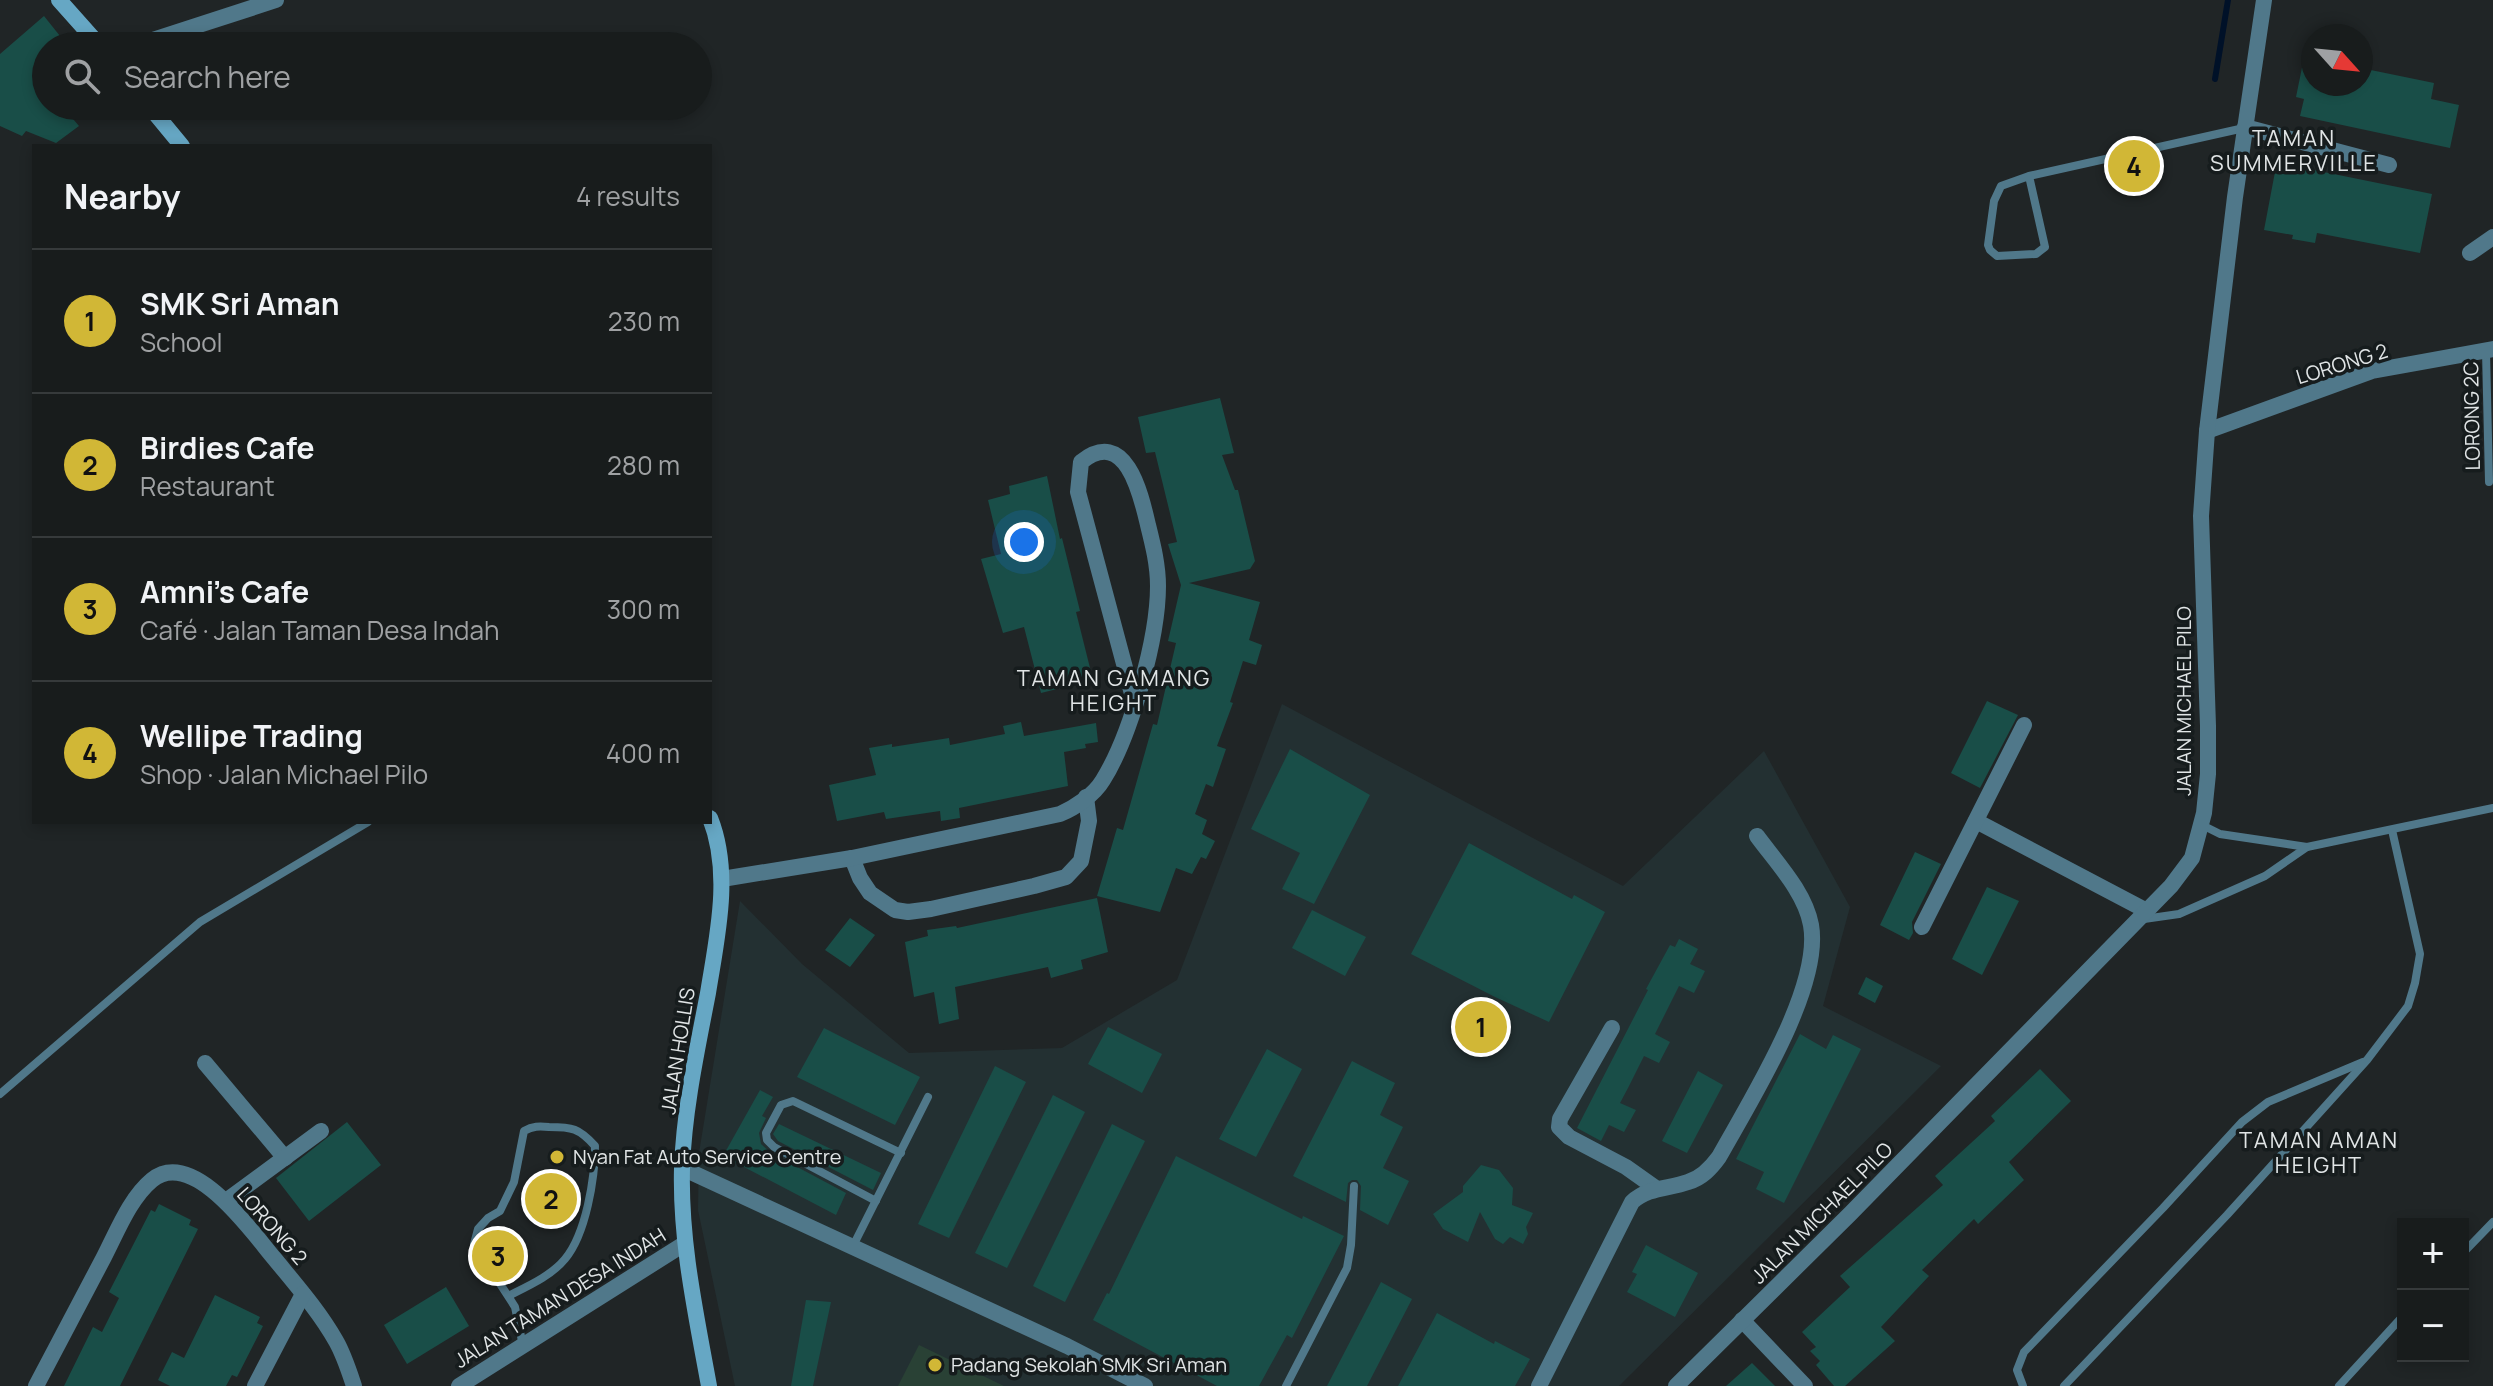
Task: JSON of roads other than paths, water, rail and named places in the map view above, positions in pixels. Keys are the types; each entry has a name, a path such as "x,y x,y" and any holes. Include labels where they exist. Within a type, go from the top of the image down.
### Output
{"main road":[{"path":"59,0 88,32"},
{"path":"161,120 180,144"},
{"name":"JALAN HOLLIS","path":"709,1386 684,1244 682,1168 717,938 722,879 712,823"}],"street":[{"path":"177,32 276,0"},
{"name":"JALAN MICHAEL PILO","path":"1676,1386 1850,1214 2171,886 2192,858 2202,825 2208,774 2201,516 2207,431 2264,0"},
{"path":"2245,127 2389,165"},
{"path":"2470,253 2493,237"},
{"name":"LORONG 2","path":"2207,431 2372,371 2490,349"},
{"path":"722,879 852,858 1060,814 1076,807 1102,782 1135,705 1148,657 1158,585 1155,554 1139,486 1131,470 1111,453 1102,452 1090,454 1081,462 1078,492 1135,705"},
{"path":"1922,927 2024,725"},
{"path":"852,858 870,893 895,910 908,912 1034,886 1066,877 1081,861 1089,821 1086,797"},
{"path":"1976,821 2142,915"},
{"path":"1539,1386 1623,1216 1637,1197 1657,1189 1688,1183 1710,1168 1719,1157 1773,1059 1806,983 1811,953 1811,925 1789,880 1757,836"},
{"path":"1612,1028 1560,1119 1559,1127 1569,1137 1626,1167 1657,1189"},
{"path":"205,1063 285,1158"},
{"path":"226,1201 321,1131"},
{"path":"682,1168 1067,1346 1145,1386"},
{"name":"LORONG 2","path":"36,1386 128,1211 154,1179 170,1173 184,1175 205,1185 226,1201 303,1294 336,1341 354,1386"},
{"name":"JALAN TAMAN DESA INDAH","path":"459,1386 684,1244"},
{"path":"255,1386 303,1294"},
{"path":"1742,1320 1805,1386"}],"lane":[{"path":"2029,176 2045,247 2036,254 1997,256 1988,245 1996,192 2001,186 2029,176 2245,127"},
{"name":"LORONG 2C","path":"2489,482 2490,349"},
{"path":"2202,825 2220,834 2307,847 2493,808"},
{"path":"0,1094 200,922 365,824"},
{"path":"2064,1386 2227,1215 2367,1060 2408,1006 2420,954 2392,830"},
{"path":"2142,915 2179,914 2265,876 2307,847"},
{"path":"2023,1386 2017,1370 2024,1352 2242,1122 2268,1102 2367,1060"},
{"path":"853,1247 928,1097"},
{"path":"876,1201 774,1147 767,1140 766,1133 781,1105 793,1101 901,1153"},
{"path":"508,1296 545,1276 563,1261 580,1232 595,1161 595,1146 571,1127 532,1126 524,1131 514,1182 500,1211 478,1229 474,1244 515,1307 523,1346"},
{"path":"1286,1386 1347,1268 1354,1186"},
{"path":"2469,1247 2493,1222"},
{"path":"2339,1386 2397,1323"}],"waterway":[{"path":"2215,79 2228,0"}],"place":[{"name":"Wellipe Trading","path":"2134,166"},
{"name":"SMK Sri Aman","path":"1481,1027"},
{"name":"Nyan Fat Auto Service Centre","path":"557,1157"},
{"name":"Birdies Cafe","path":"551,1199"},
{"name":"Amni's Cafe","path":"498,1256"},
{"name":"Padang Sekolah SMK Sri Aman","path":"935,1365"}],"district":[{"name":"TAMAN SUMMERVILLE","path":"2294,150"},
{"name":"TAMAN GAMANG HEIGHT","path":"1114,690"},
{"name":"TAMAN AMAN HEIGHT","path":"2319,1152"}]}
